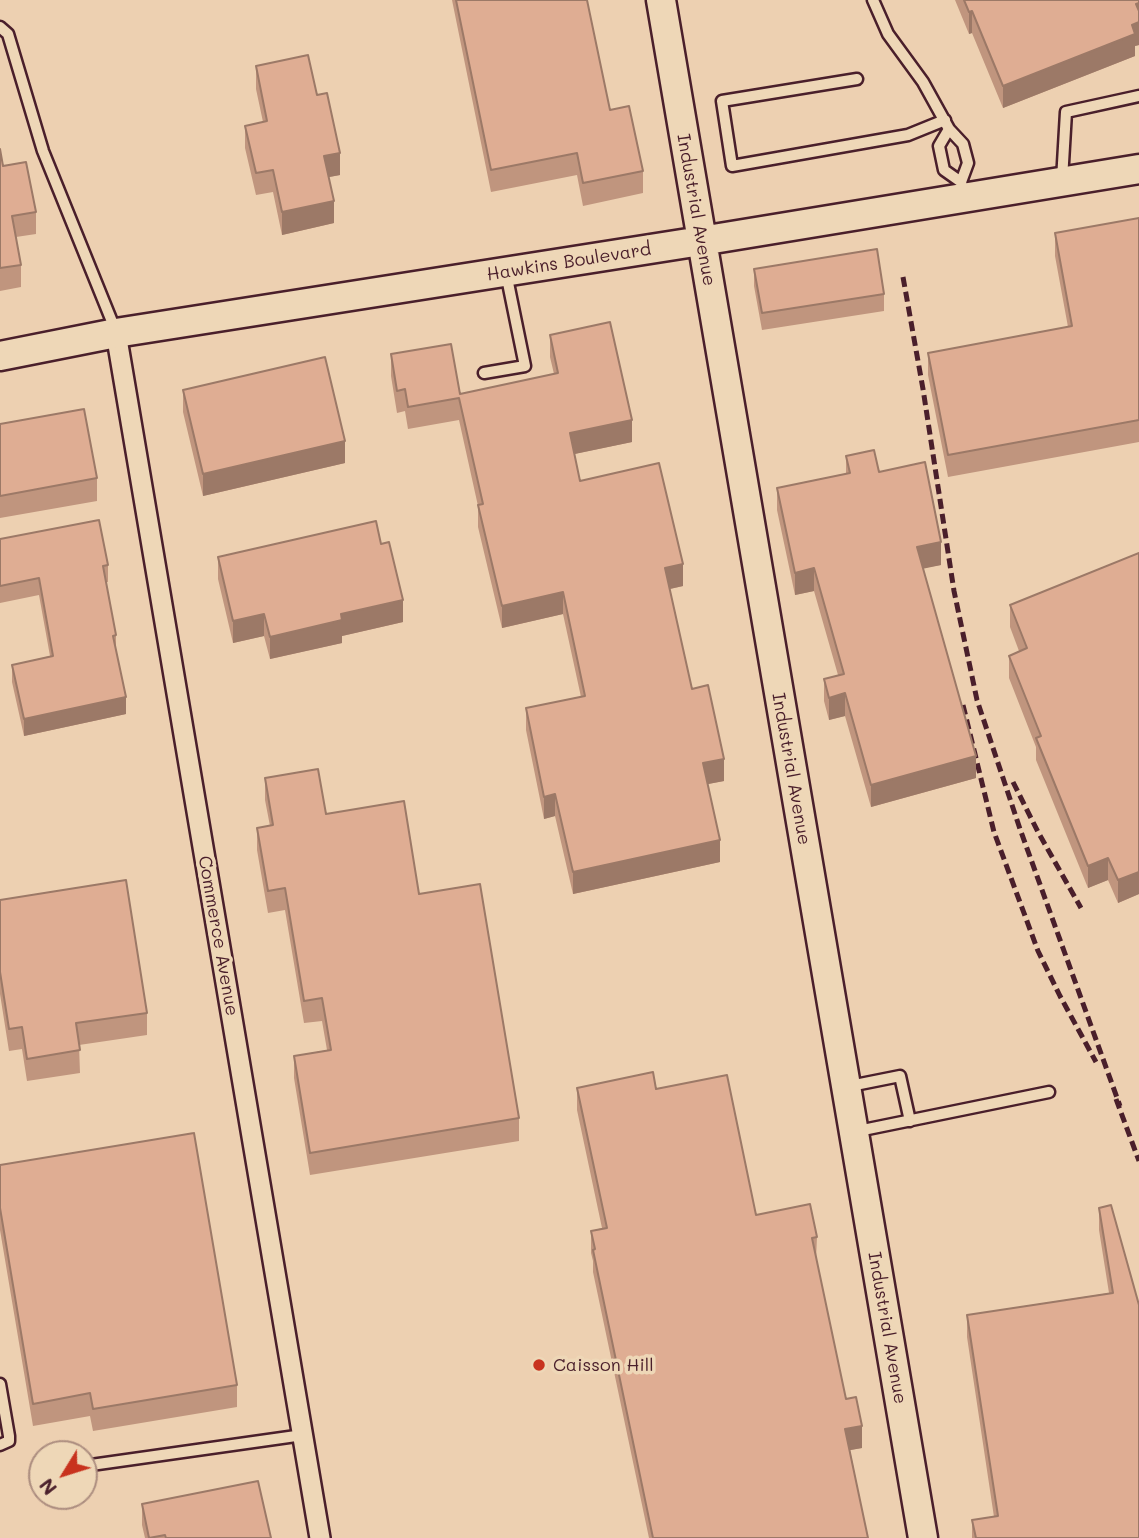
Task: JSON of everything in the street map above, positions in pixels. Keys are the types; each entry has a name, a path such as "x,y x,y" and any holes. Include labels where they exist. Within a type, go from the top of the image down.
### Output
{"street":[{"name":"Industrial Avenue","path":"661,0 923,1538"},
{"name":"Hawkins Boulevard","path":"0,356 117,333 701,242 963,190 1062,182 1139,169"},
{"name":"Commerce Avenue","path":"117,333 320,1538"}],"lane":[{"path":"873,0 888,34 963,144 968,163 963,190"},
{"path":"0,27 8,34 43,151 117,333"},
{"path":"857,79 722,101 732,166 908,135 947,124"},
{"path":"1062,182 1066,112 1139,96"},
{"path":"947,124 939,146 944,170 963,190"},
{"path":"484,373 524,366 506,272"},
{"path":"846,1087 901,1076 910,1121"},
{"path":"853,1132 1049,1092"},
{"path":"0,1384 9,1441 0,1445"},
{"path":"98,1464 303,1434"}],"building":[{"path":"456,0 587,0 610,110 629,106 643,171 583,183 577,153 491,170"},
{"path":"964,0 1139,0 1136,4 1139,22 1132,25 1135,34 1003,86 972,11 969,12"},
{"path":"308,55 317,95 327,93 340,153 324,156 334,201 282,212 273,170 256,173 245,126 267,121 256,66"},
{"path":"0,149 3,166 26,162 36,212 12,216 21,265 0,268"},
{"path":"1139,218 1139,420 948,455 928,353 1072,326 1055,233"},
{"path":"877,249 884,294 762,313 754,269"},
{"path":"610,322 632,420 570,433 580,481 659,463 683,564 665,568 692,689 708,685 724,759 703,763 720,840 573,872 555,794 544,797 526,708 585,696 563,592 502,606 478,505 483,504 459,398 408,407 405,389 397,391 391,354 451,344 460,394 558,373 550,335"},
{"path":"325,357 345,441 203,474 183,390"},
{"path":"84,409 97,478 0,496 0,424"},
{"path":"874,450 879,472 925,462 941,542 917,547 976,756 871,785 845,693 829,698 824,679 844,674 814,568 795,573 777,488 850,473 846,456"},
{"path":"99,520 108,565 103,566 116,635 113,636 126,697 24,719 12,665 53,656 39,578 0,586 0,539"},
{"path":"376,521 381,544 389,542 403,600 341,614 342,620 270,637 264,614 233,621 218,557"},
{"path":"1139,553 1139,872 1118,880 1108,858 1088,866 1036,738 1041,736 1009,656 1027,648 1010,605"},
{"path":"318,769 326,814 404,801 419,894 480,884 519,1118 310,1153 294,1056 331,1050 322,998 304,1001 285,888 268,891 257,828 273,825 265,778"},
{"path":"126,880 147,1013 76,1023 80,1050 27,1059 22,1027 9,1029 0,972 0,900"},
{"path":"653,1072 656,1089 727,1075 756,1215 810,1204 817,1237 812,1238 846,1399 856,1397 862,1426 845,1429 868,1538 653,1538 593,1250 591,1231 607,1228 577,1088"},
{"path":"194,1133 237,1385 93,1409 90,1393 33,1404 0,1208 0,1165"},
{"path":"1111,1205 1139,1305 1139,1538 976,1538 972,1520 998,1516 967,1315 1113,1293 1099,1208"},
{"path":"258,1481 271,1538 166,1538 165,1535 149,1538 142,1504"}],"railway":[{"path":"903,277 954,591 977,700 1020,829 1120,1106"},
{"path":"963,705 994,832 1038,951 1096,1062"},
{"path":"1013,782 1081,908"},
{"path":"1116,1099 1139,1161"}],"place":[{"name":"Caisson Hill","path":"539,1365"}]}
